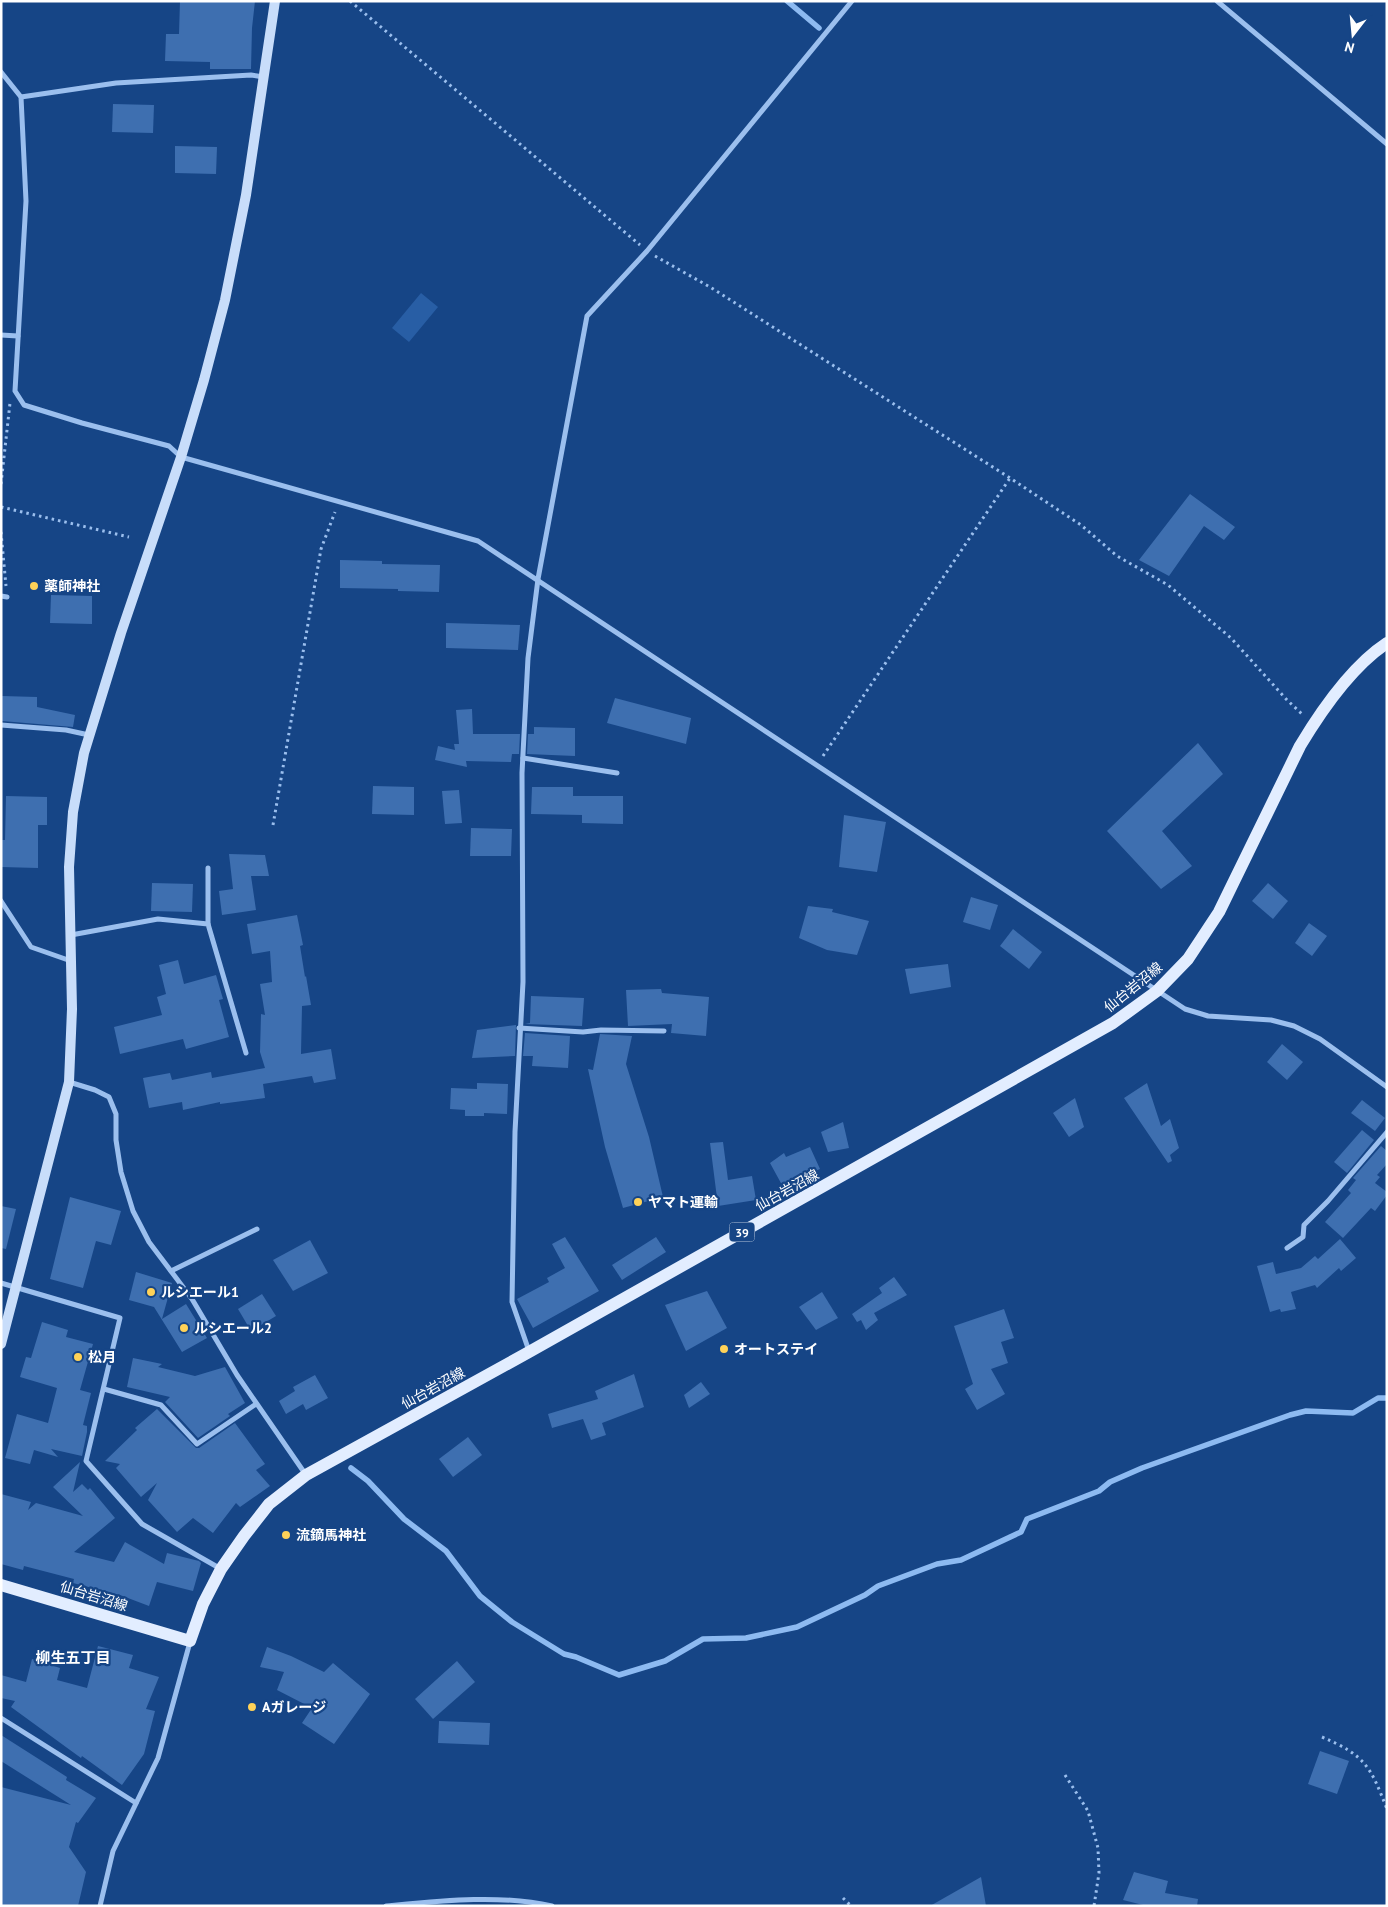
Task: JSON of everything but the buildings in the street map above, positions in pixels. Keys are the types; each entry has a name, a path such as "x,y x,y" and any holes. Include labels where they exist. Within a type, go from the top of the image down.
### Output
{"main road":[{"name":"仙台岩沼線","path":"1,1584 190,1641 204,1604 221,1569 244,1536 269,1504 306,1475 1106,1028 1157,991 1188,959 1219,912 1300,746 1313,724 1342,686 1387,643"}],"street":[{"path":"1,1344 69,1082 72,1009 69,867 73,812 84,753 121,633 181,456 204,380 225,300 246,195 275,1"},
{"path":"529,1352 512,1302 515,1132 519,1028 523,982 523,758 528,658 538,579 587,316 646,251 852,1"},
{"path":"1216,1 1387,144"},
{"path":"1,72 21,97 26,201 15,391 24,405 57,416 169,446 181,456 478,541 1184,1009 1208,1016 1271,1020 1294,1026 1320,1039 1387,1087"},
{"path":"21,97 116,83 250,75 264,77"},
{"path":"1,335 18,336"},
{"path":"1,725 66,730 89,735"},
{"path":"523,758 617,773"},
{"path":"208,868 208,924 246,1053"},
{"path":"1,901 31,947 71,961"},
{"path":"71,935 158,918 208,924"},
{"path":"519,1028 583,1032 601,1030 664,1031"},
{"path":"69,1082 95,1090 109,1097 116,1114 116,1140 121,1172 133,1210 149,1242 192,1299 256,1404 306,1475"},
{"path":"1286,1248 1303,1237 1304,1225 1328,1201 1387,1132"},
{"path":"171,1271 257,1229"},
{"path":"1,1283 120,1318 86,1461 142,1524 221,1569"},
{"path":"104,1389 161,1406 197,1444 256,1404"},
{"path":"100,1906 112,1851 158,1758 190,1641"},
{"path":"1,1718 136,1803"},
{"path":"386,1906 478,1900 535,1902 552,1906"}],"path":[{"path":"350,1 646,251 710,287 1010,478 1081,525 1117,556 1175,590 1231,638 1287,700 1313,724"},
{"path":"1,484 9,406 15,391"},
{"path":"817,765 1010,478"},
{"path":"273,825 321,549 339,502"},
{"path":"1,507 129,537"},
{"path":"1,532 4,596"},
{"path":"1322,1737 1344,1747 1362,1760 1374,1774 1387,1809"},
{"path":"1065,1775 1088,1811 1098,1848 1099,1873 1094,1906"},
{"path":"843,1898 851,1906"}],"shaded area":[{"path":"421,293 438,307 409,342 392,328"}],"waterway":[{"path":"787,1 819,28"},
{"path":"351,1468 368,1481 404,1519 446,1551 480,1596 512,1622 564,1654 619,1675 665,1661 703,1639 746,1638 797,1627 865,1595 878,1586 937,1564 961,1560 1021,1532 1027,1519 1099,1491 1110,1482 1142,1468 1290,1415 1306,1411 1353,1413 1378,1398 1387,1398"}],"place":[{"name":"薬師神社","path":"34,586"},
{"name":"ヤマト運輸","path":"638,1202"},
{"name":"ルシエール1","path":"151,1292"},
{"name":"ルシエール2","path":"184,1328"},
{"name":"オートステイ","path":"724,1349"},
{"name":"松月","path":"78,1357"},
{"name":"流鏑馬神社","path":"286,1535"},
{"name":"Aガレージ","path":"252,1707"}],"district":[{"name":"柳生五丁目","path":"73,1657"}]}
